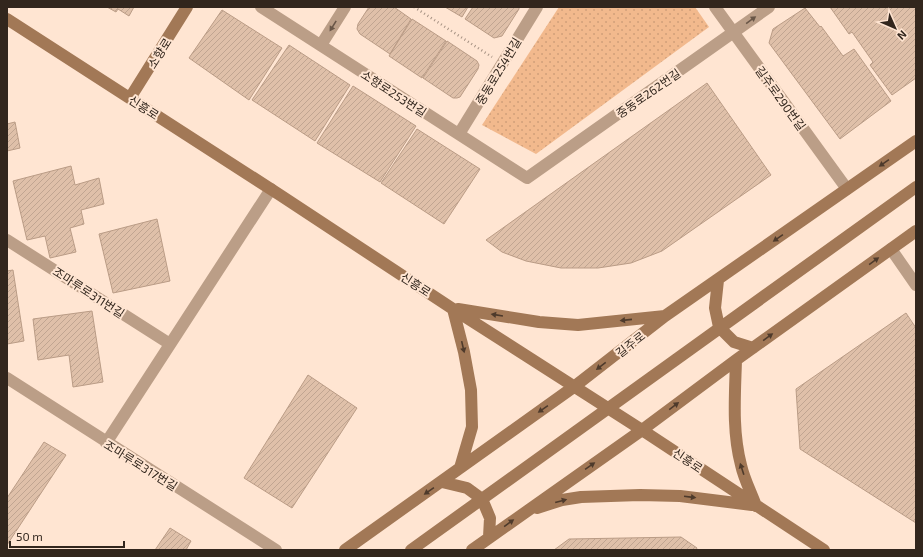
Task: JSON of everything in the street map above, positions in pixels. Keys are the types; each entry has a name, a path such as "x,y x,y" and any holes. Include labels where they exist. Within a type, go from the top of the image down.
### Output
{"street":[{"name":"소향로","path":"130,98 187,7"},
{"name":"소향로253번길","path":"261,7 527,178"},
{"path":"321,46 345,7"},
{"name":"중동로254번길","path":"459,134 536,7"},
{"name":"길주로290번길","path":"715,7 847,189"},
{"name":"중동로262번길","path":"527,178 769,7"},
{"name":"신흥로","path":"7,18 453,309 575,386 824,550"},
{"name":"길주로","path":"345,550 575,386 665,316 916,141"},
{"path":"411,550 916,187"},
{"path":"106,443 271,189"},
{"path":"472,550 642,430 736,360 916,231"},
{"name":"조마루로311번길","path":"7,240 170,344"},
{"path":"891,249 916,285"},
{"path":"718,280 715,308 719,327 734,342 753,348"},
{"path":"460,468 472,427 471,390 464,352 453,309 539,322 578,325 665,316"},
{"path":"524,513 562,500 581,497 640,494 680,496 756,506 741,465 737,447 735,420 736,360"},
{"name":"조마루로317번길","path":"7,378 106,443 276,550"},
{"path":"442,482 467,488 482,499 490,518 490,537"}],"path":[{"path":"414,7 502,63"}],"shaded area":[{"path":"559,7 695,7 709,27 536,154 482,125"}],"building":[{"path":"107,7 134,7 129,16 118,9 116,12"},
{"path":"369,7 394,7 411,19 390,54 360,34 357,29 358,24"},
{"path":"445,7 468,7 462,17"},
{"path":"473,7 519,7 519,9 502,36 494,38 465,19"},
{"path":"830,7 916,7 916,78 892,95 870,65 873,62 852,32 849,34"},
{"path":"805,8 820,27 821,26 843,56 854,49 891,101 840,139 769,43 773,29"},
{"path":"222,10 282,48 249,100 189,58"},
{"path":"412,19 446,41 422,78 389,56"},
{"path":"447,41 477,61 479,65 460,97 457,98 453,98 423,78"},
{"path":"289,45 350,85 315,141 252,100"},
{"path":"707,83 771,175 662,251 631,263 598,268 561,268 526,261 502,252 486,240"},
{"path":"353,86 416,126 380,182 317,143"},
{"path":"15,122 20,148 7,151 7,124"},
{"path":"417,129 480,169 444,224 381,183"},
{"path":"71,166 75,185 99,178 104,204 81,210 84,224 70,228 76,252 50,258 45,236 27,240 13,181"},
{"path":"157,219 170,281 113,293 99,234"},
{"path":"13,270 24,341 7,344 7,271"},
{"path":"92,311 103,382 73,387 69,355 38,360 33,319"},
{"path":"906,313 916,328 916,523 800,449 796,389"},
{"path":"308,375 357,408 292,508 244,478"},
{"path":"44,442 66,455 7,545 7,498"},
{"path":"170,528 191,541 186,550 155,550"},
{"path":"681,537 697,548 696,550 554,550 569,539"}]}
